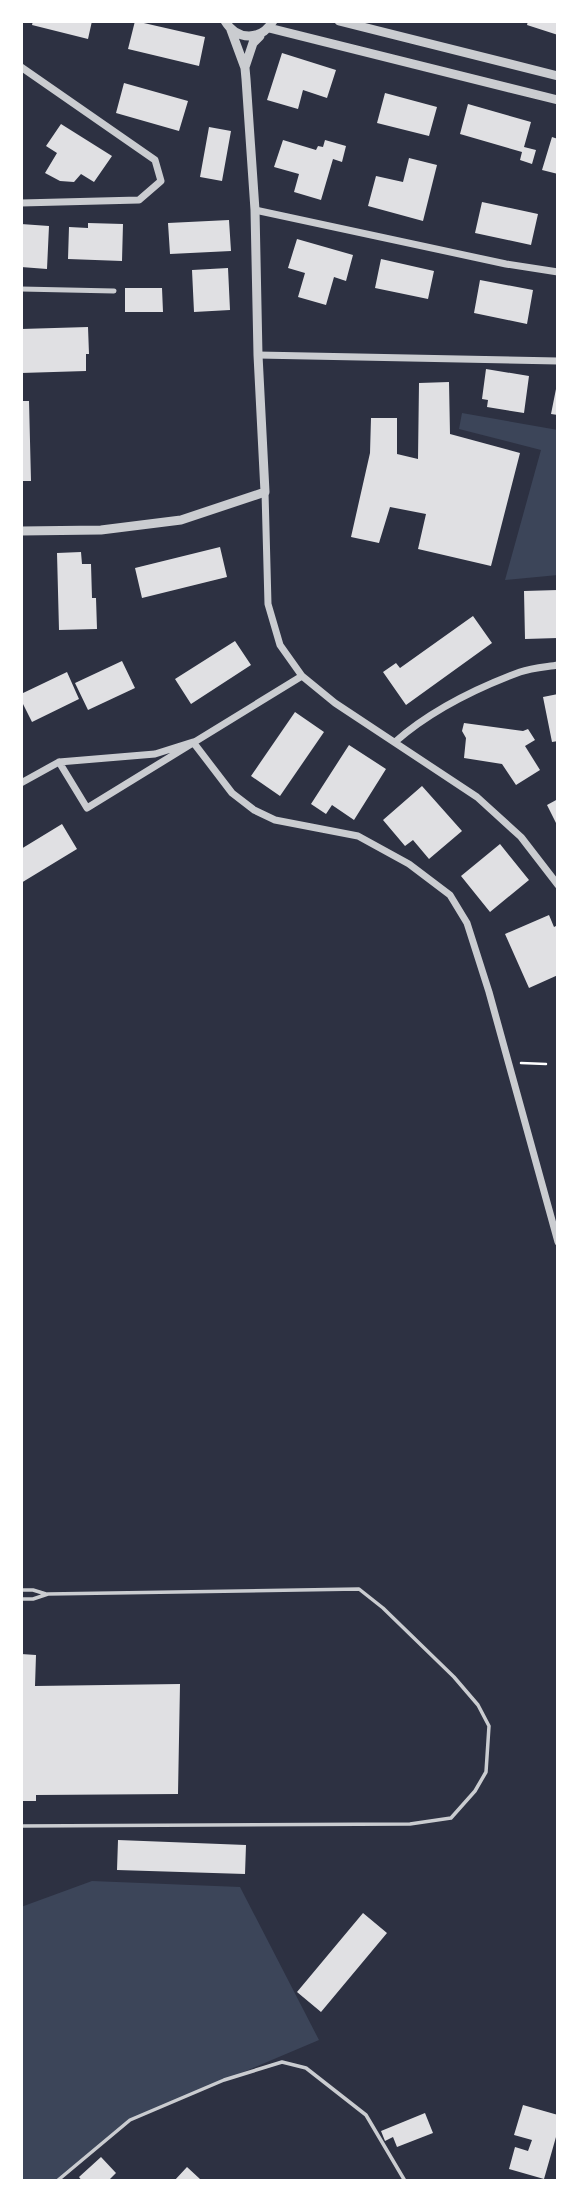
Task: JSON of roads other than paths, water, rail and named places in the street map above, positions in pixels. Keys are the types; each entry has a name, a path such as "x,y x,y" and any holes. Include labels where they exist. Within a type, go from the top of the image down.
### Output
{"street":[{"path":"339,21 558,76"},
{"path":"226,24 246,36 268,28 558,100"},
{"path":"226,24 245,68 255,210 268,604 281,645 302,676 335,703 477,797 521,837 558,885"},
{"path":"245,68 253,43 268,28"},
{"path":"21,67 155,160 161,181 139,200 21,203"},
{"path":"255,210 506,264 558,272"},
{"path":"21,289 114,291"},
{"path":"258,355 558,361"},
{"path":"21,531 102,530 181,520 265,492"},
{"path":"395,742 413,726 473,693 522,671 558,665"},
{"path":"59,762 87,808 302,676"},
{"path":"21,783 59,762 155,754 193,742"},
{"path":"193,742 232,793 254,810 275,820 358,836 409,864 450,895 467,923 489,992 558,1242"}],"lane":[{"path":"21,1590 48,1594 359,1589 383,1608 454,1676 478,1705 489,1726 486,1772 475,1791 452,1818 410,1824 21,1826"},
{"path":"21,1599 33,1599 48,1594"},
{"path":"57,2181 130,2120 224,2080 282,2062 306,2068 366,2115 405,2181"}]}
